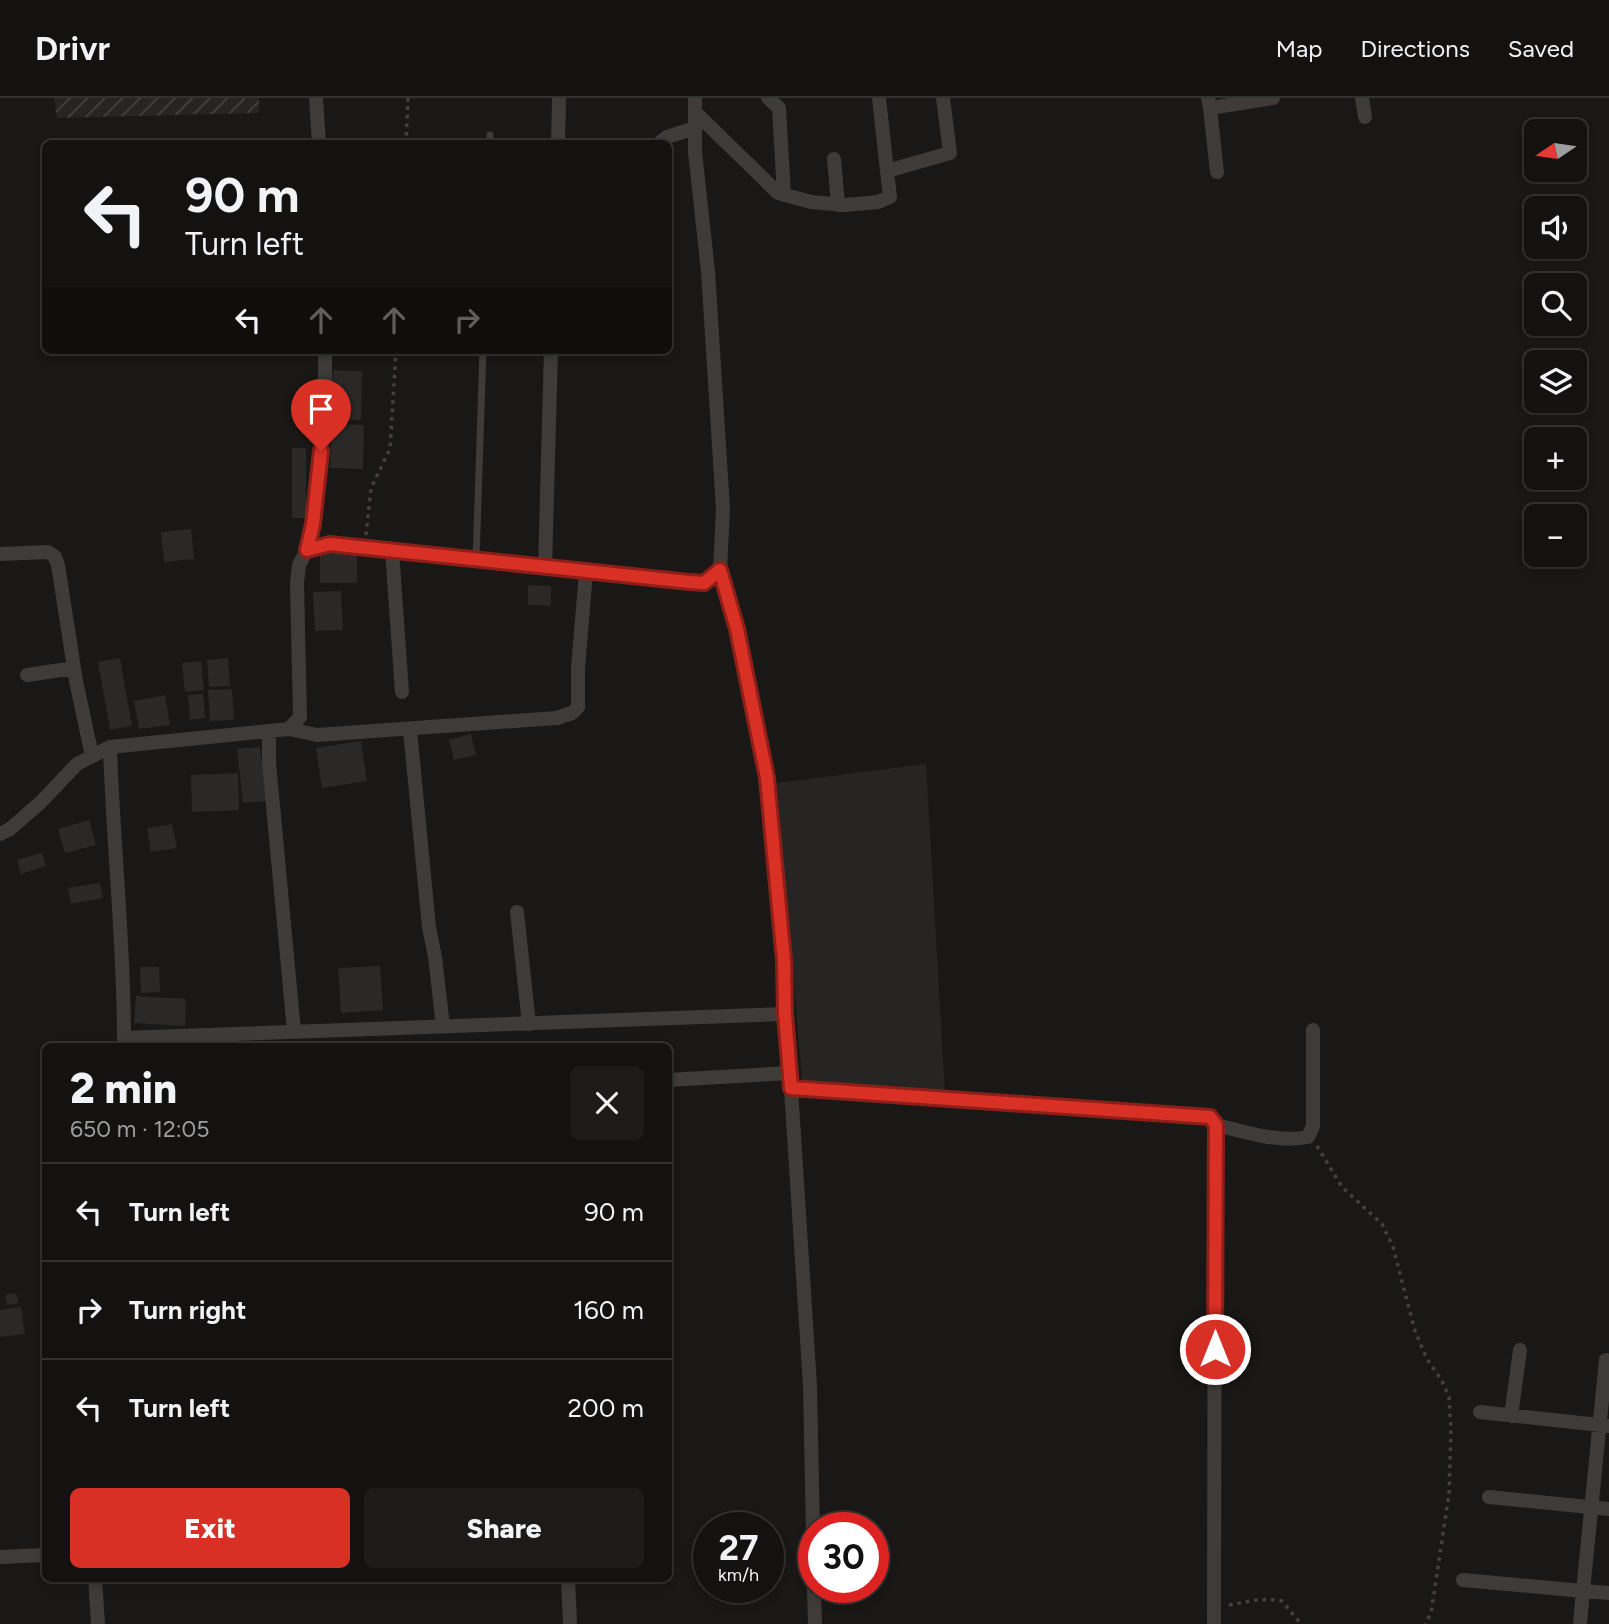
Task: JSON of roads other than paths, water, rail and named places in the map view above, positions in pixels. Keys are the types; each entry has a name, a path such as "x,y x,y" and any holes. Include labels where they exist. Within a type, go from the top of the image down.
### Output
{"street":[{"path":"316,98 319,140"},
{"path":"558,140 559,98"},
{"path":"768,98 779,108 784,195"},
{"path":"695,113 778,193 811,202 838,205 878,202 890,197 879,98"},
{"path":"887,171 950,153 943,98"},
{"path":"1217,172 1209,103 1273,98"},
{"path":"1362,98 1366,117"},
{"path":"663,140 695,113"},
{"path":"695,113 722,496 720,570 737,629 767,778 784,961 785,1014 810,1386 813,1512"},
{"path":"834,159 838,205"},
{"path":"289,729 300,717 299,565 307,550 313,524 325,415 325,354"},
{"path":"545,568 551,354"},
{"path":"307,550 330,544 704,583 720,570"},
{"path":"392,551 402,691"},
{"path":"0,554 48,552 55,557 92,756"},
{"path":"0,834 10,829 41,802 77,764 110,747 289,729 317,735 410,730 557,718 572,713 578,706 578,668 586,572"},
{"path":"27,675 74,668"},
{"path":"410,730 429,927 443,1027"},
{"path":"269,731 269,763 294,1031"},
{"path":"110,747 112,813 124,969 124,1042 216,1040 294,1031 785,1014"},
{"path":"517,912 528,1024"},
{"path":"331,1030 332,1043"},
{"path":"1216,1125 1256,1135 1288,1139 1304,1138 1311,1134 1313,1030"},
{"path":"672,1080 790,1081 1210,1117 1216,1125 1214,1624"},
{"path":"1511,1416 1520,1350"},
{"path":"1580,1624 1604,1425 1606,1360"},
{"path":"1479,1412 1604,1425"},
{"path":"1489,1497 1609,1509"},
{"path":"0,1557 42,1555"},
{"path":"1463,1580 1609,1593"},
{"path":"95,1582 98,1624"},
{"path":"568,1582 570,1624"},
{"path":"814,1603 815,1624"}],"lane":[{"path":"490,135 490,140"},
{"path":"476,561 483,354"}]}
